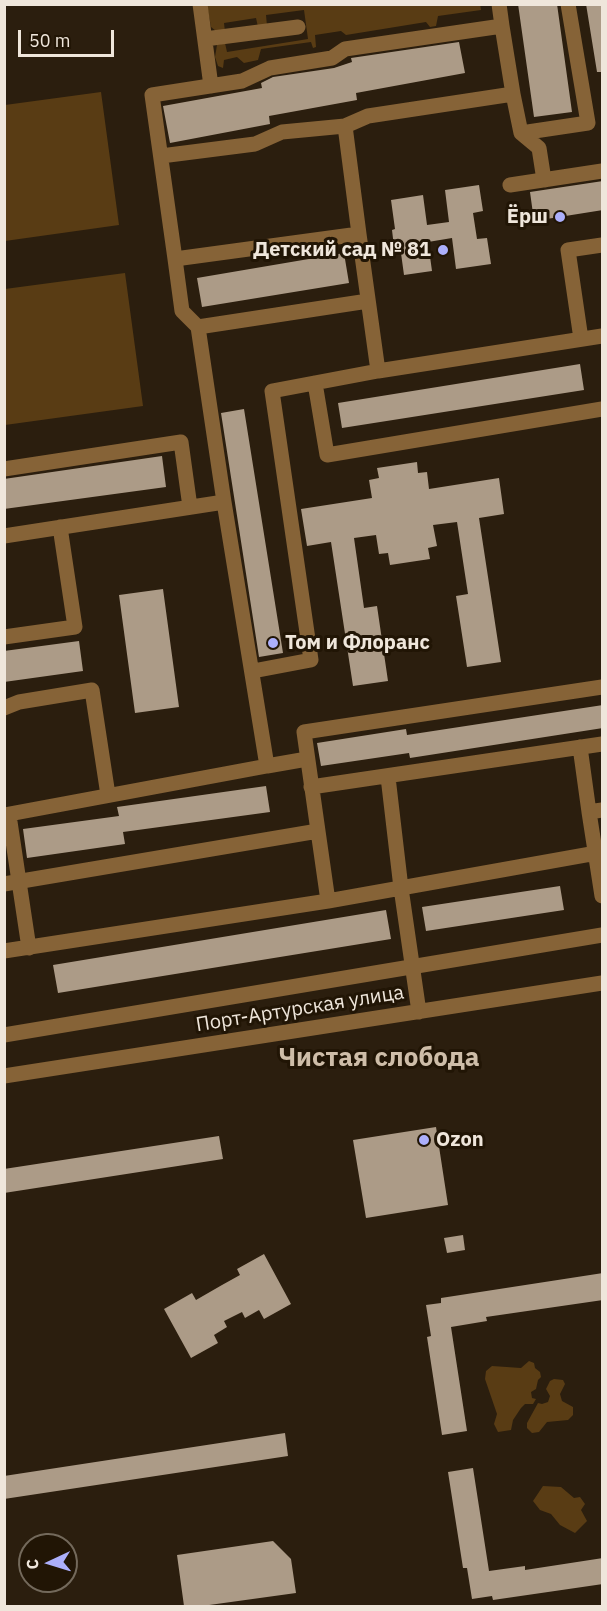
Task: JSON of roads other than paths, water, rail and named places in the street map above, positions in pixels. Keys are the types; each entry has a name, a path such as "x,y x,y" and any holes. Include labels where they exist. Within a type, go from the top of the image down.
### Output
{"street":[{"path":"200,4 211,86"},
{"path":"499,4 521,133 539,148 544,180"},
{"path":"521,133 595,124 568,4"},
{"path":"267,766 198,327 183,311 152,95 242,81 270,68 332,58 345,49 502,26"},
{"path":"205,39 298,27"},
{"path":"161,156 255,144 282,132 345,126 368,116 513,94"},
{"path":"345,126 378,371"},
{"path":"510,185 603,171"},
{"path":"175,259 359,234"},
{"path":"581,339 568,250 603,245"},
{"path":"198,327 368,302"},
{"path":"253,671 310,660 272,391 378,371 603,336"},
{"path":"315,383 327,455 603,409"},
{"path":"4,469 181,442 190,507"},
{"path":"4,536 224,502"},
{"path":"4,637 75,627 60,527"},
{"path":"328,901 304,732 603,687"},
{"path":"4,708 19,702 92,690 108,795"},
{"path":"311,788 603,744"},
{"path":"580,747 596,811 603,896"},
{"path":"29,948 11,883 7,815 307,759"},
{"path":"388,777 419,1012"},
{"path":"11,883 318,831"},
{"path":"4,951 328,901 599,853"},
{"path":"4,1035 603,935"},
{"name":"Порт-Артурская улица","path":"4,1077 603,983"}],"place":[{"name":"Ёрш","path":"560,217"},
{"name":"Детский сад № 81","path":"443,250"},
{"name":"Том и Флоранс","path":"273,643"},
{"name":"Ozon","path":"424,1140"}],"district":[{"name":"Чистая слобода","path":"379,1058"}]}
